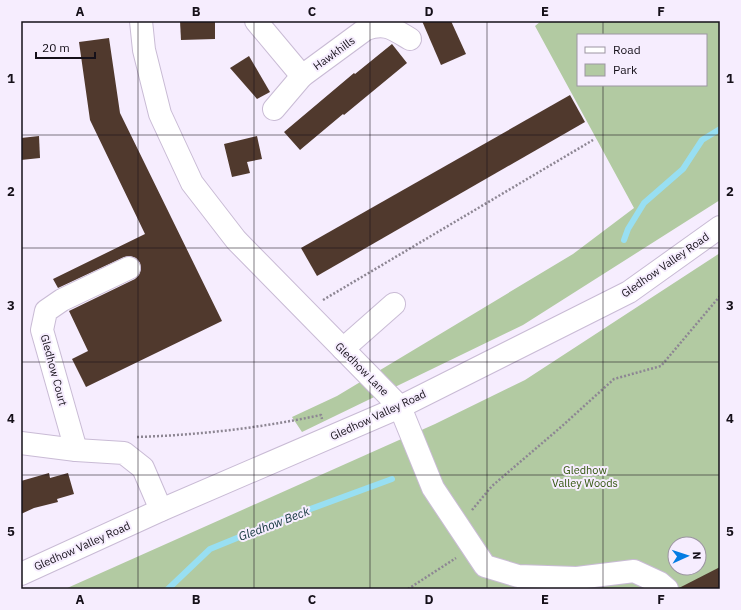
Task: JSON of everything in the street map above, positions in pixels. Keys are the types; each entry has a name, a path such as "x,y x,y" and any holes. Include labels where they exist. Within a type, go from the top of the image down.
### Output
{"street":[{"name":"Gledhow Lane","path":"141,21 144,50 160,114 192,183 236,240 400,407 433,488 486,566 518,576 577,578 634,571 660,583 667,589"},
{"name":"Hawkhills","path":"256,21 302,76"},
{"name":"Hawkhills","path":"274,109 302,76 366,29 378,25 391,28 410,39"},
{"name":"Gledhow Valley Road","path":"21,574 161,510 400,407 629,292 720,227"},
{"name":"Gledhow Court","path":"76,450 42,330 46,311 62,300 130,268"},
{"path":"343,349 394,304"},
{"path":"21,443 76,450 124,453 143,468 161,510"}],"path":[{"path":"305,310 593,140"},
{"path":"459,526 492,486 614,379 661,366 720,296"},
{"path":"134,437 169,436 231,430 282,423 321,415 330,437"},
{"path":"408,589 473,547"}],"green space":[{"path":"541,21 720,21 720,200 523,325 302,432 292,417 337,396 573,254 634,208 535,26"},
{"name":"Gledhow Valley Woods","path":"720,253 720,589 65,589 435,424 525,380"}],"building":[{"path":"180,21 215,21 215,39 181,40"},
{"path":"422,21 451,21 466,54 441,65"},
{"path":"109,38 120,113 222,321 86,387 72,359 88,351 69,311 135,279 139,275 141,269 140,263 136,258 130,256 124,257 58,288 53,279 145,234 90,120 79,42"},
{"path":"392,44 407,63 300,150 284,132 354,73 355,74"},
{"path":"249,56 270,92 257,99 230,68"},
{"path":"570,95 585,122 317,276 301,248"},
{"path":"39,136 40,158 21,160 21,138"},
{"path":"257,136 262,159 247,162 250,173 232,177 224,144"},
{"path":"49,473 50,478 68,473 74,494 57,499 58,502 34,508 21,514 21,481"},
{"path":"720,567 720,589 679,589 702,576 707,576 707,574"}],"waterway":[{"name":"Gledhow Beck","path":"624,240 628,229 644,203 683,169 702,140 720,129"},
{"name":"Gledhow Beck","path":"168,589 210,549 286,518 392,479"}]}
